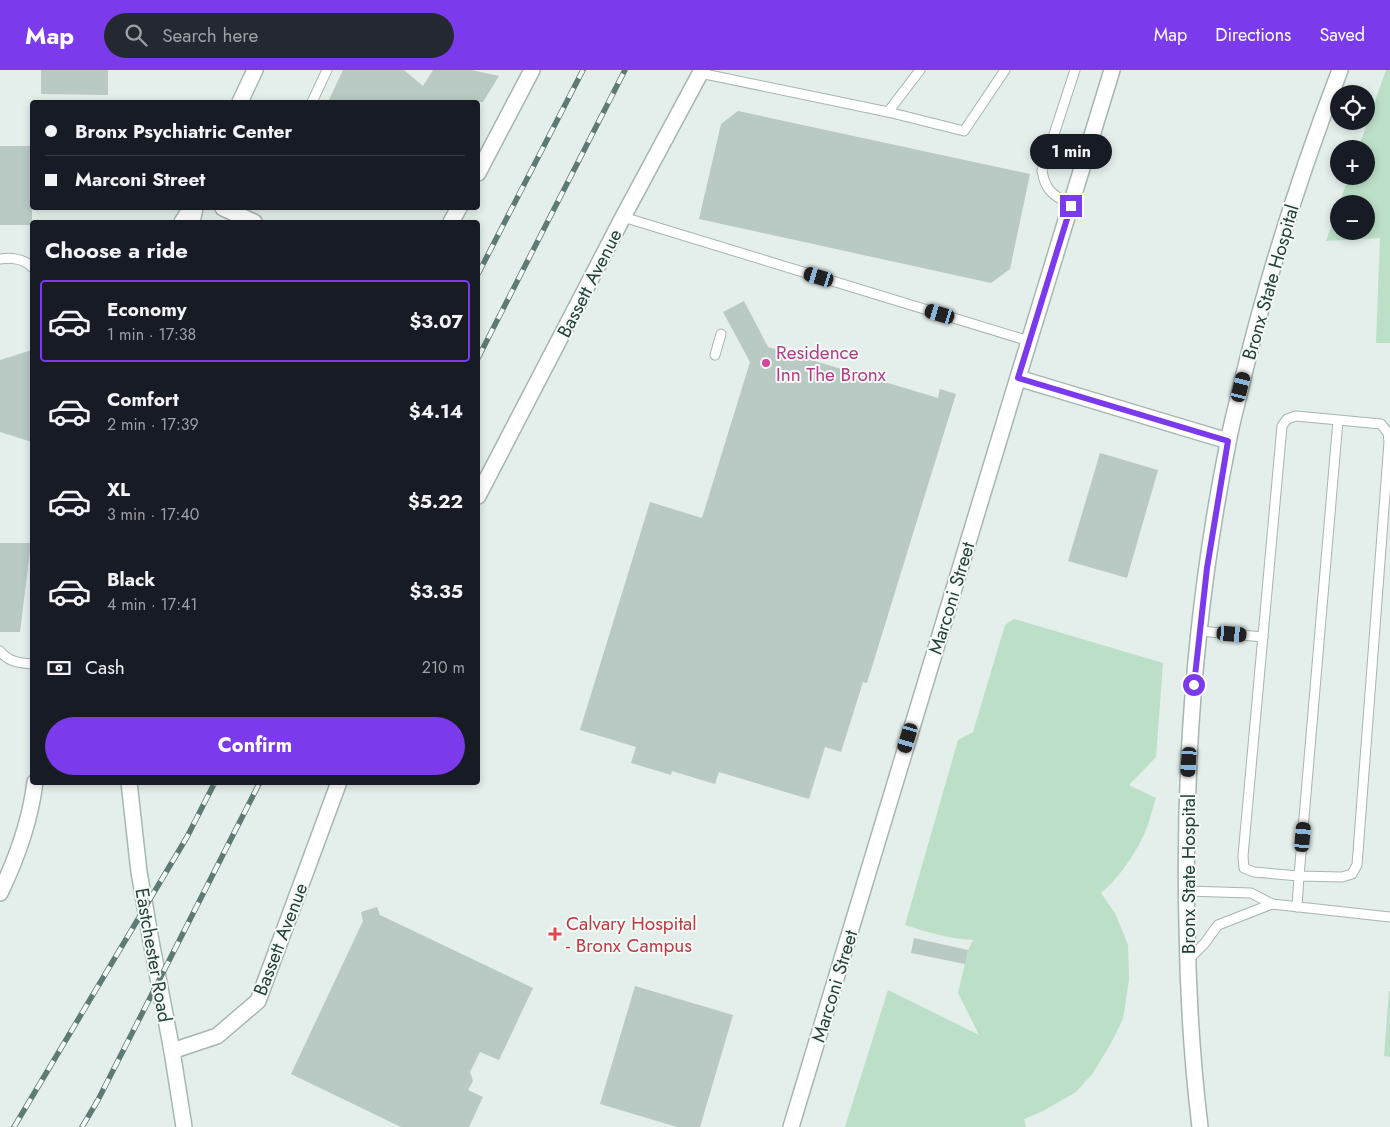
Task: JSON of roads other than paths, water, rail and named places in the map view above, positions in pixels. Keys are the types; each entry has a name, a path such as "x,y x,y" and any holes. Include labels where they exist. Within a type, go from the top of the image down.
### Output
{"street":[{"path":"241,100 255,70"},
{"path":"480,168 532,70"},
{"name":"Marconi Street","path":"791,1127 1112,70"},
{"name":"Bronx State Hospital","path":"1200,1127 1188,992 1186,891 1188,781 1196,666 1207,568 1228,441 1254,333 1285,225 1319,124 1340,70"},
{"name":"Bassett Avenue","path":"480,492 701,71"},
{"path":"227,210 250,220"},
{"path":"1018,378 1228,441"},
{"path":"0,893 13,866 28,822 34,785"},
{"name":"Eastchester Road","path":"129,785 139,872 184,1127"},
{"name":"Bassett Avenue","path":"172,1051 217,1036 258,1001 338,785"}],"lane":[{"path":"313,100 327,70"},
{"path":"888,112 920,70"},
{"path":"701,71 888,112 964,131 1004,70"},
{"path":"1071,206 1049,191 1044,182 1042,172 1075,70"},
{"path":"623,217 1029,340"},
{"path":"0,259 16,259 30,264"},
{"path":"715,354 721,334"},
{"path":"1296,416 1381,424 1388,433 1389,442 1357,865 1352,874 1342,877 1299,876 1254,872 1244,868 1243,856 1263,637 1282,426 1287,419 1296,416"},
{"path":"1297,907 1338,420"},
{"path":"1200,632 1263,637"},
{"path":"0,651 4,656 16,662 30,664"},
{"path":"1186,891 1251,893 1272,904 1390,917"},
{"path":"1188,960 1218,926 1272,904"}],"railway":[{"path":"480,270 583,70"},
{"path":"480,354 625,70"},
{"path":"14,1127 187,837 213,785"},
{"path":"82,1127 98,1100 258,785"}],"place":[{"name":"Residence Inn The Bronx","path":"766,363"},
{"name":"Calvary Hospital - Bronx Campus","path":"555,934"}]}
